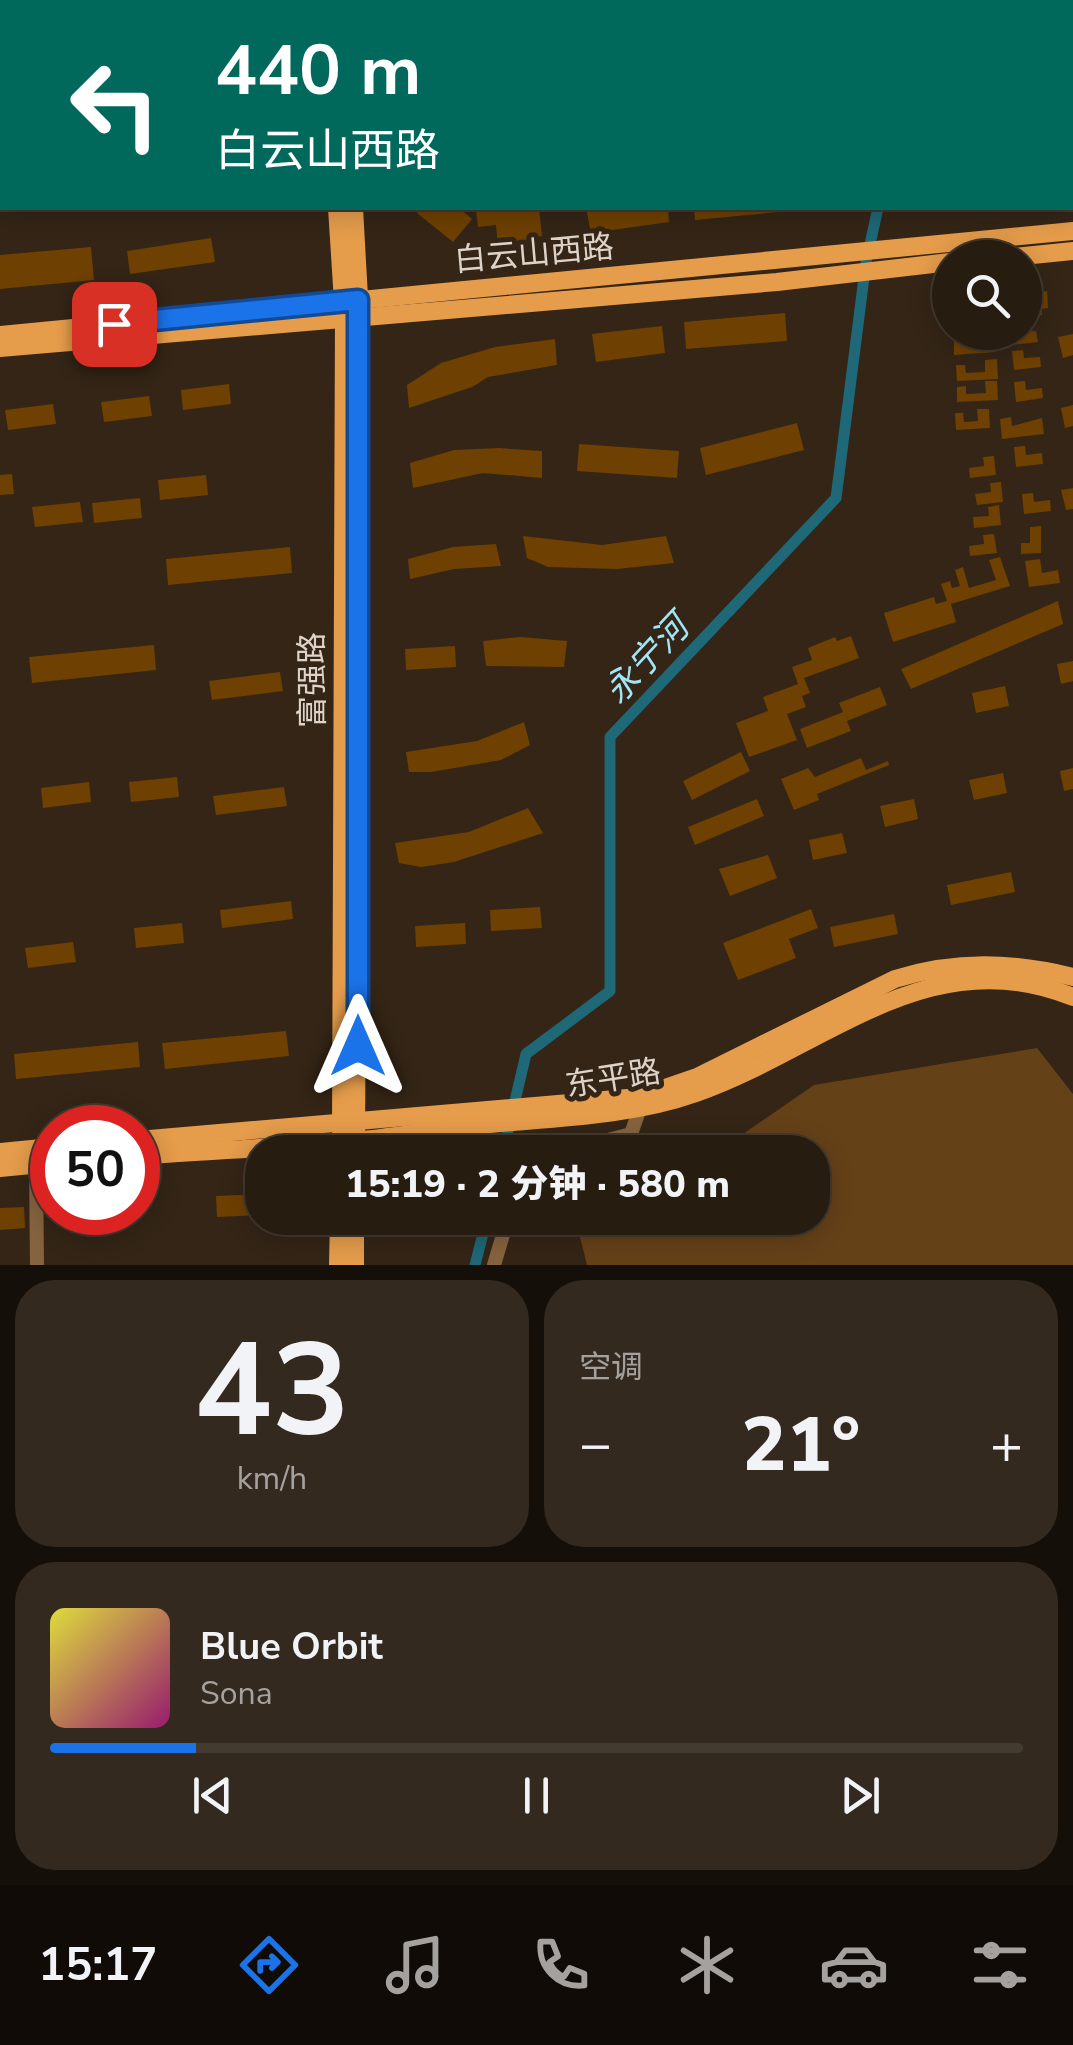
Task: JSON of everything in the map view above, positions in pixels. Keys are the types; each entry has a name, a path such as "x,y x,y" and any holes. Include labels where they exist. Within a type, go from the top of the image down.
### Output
{"main road":[{"name":"富强路","path":"337,210 351,308"},
{"name":"富强路","path":"349,1135 354,210"},
{"name":"白云山西路","path":"0,348 915,244 1073,231"},
{"path":"1042,254 1073,251"},
{"name":"白云山西路","path":"0,335 932,264"},
{"name":"东平路","path":"557,1111 639,1097 697,1078 895,979 925,970 1000,964 1073,977"},
{"name":"东平路","path":"373,1135 469,1119 640,1108 696,1093 877,1005 919,989 970,979 1018,980 1073,997"},
{"name":"东平路","path":"160,1140 245,1139"},
{"name":"东平路","path":"160,1154 245,1147"},
{"path":"0,1152 30,1149"},
{"path":"0,1168 30,1165"},
{"path":"338,1265 339,1235"},
{"path":"355,1265 356,1235"}],"street":[{"path":"628,1135 632,1134 640,1108"},
{"path":"37,1265 39,1235"},
{"path":"494,1265 503,1235"}],"shaded area":[{"path":"1037,1048 1073,1094 1073,1265 587,1265 580,1237 584,1235 830,1235 830,1135 742,1135 814,1085"}],"building":[{"path":"461,210 472,219 453,242 417,213"},
{"path":"476,210 539,210 542,236 526,238 527,245 498,248 496,225 478,227"},
{"path":"586,210 668,210 669,222 591,233"},
{"path":"694,210 789,210 789,211 695,220"},
{"path":"211,238 215,262 130,274 127,251"},
{"path":"91,247 94,280 0,289 0,255"},
{"path":"1047,291 1048,308 1042,309 1042,292"},
{"path":"785,313 787,341 686,349 684,322"},
{"path":"662,326 665,353 596,362 592,334"},
{"path":"1073,334 1073,355 1063,358 1058,337"},
{"path":"555,339 557,365 488,377 472,387 409,408 407,385 441,363 495,347"},
{"path":"954,350 995,350 995,352 954,355"},
{"path":"1023,350 1024,358 1040,357 1041,367 1014,370 1012,351"},
{"path":"997,359 998,379 957,381 956,365 965,365 966,373 985,372 985,360"},
{"path":"985,381 997,381 998,400 957,402 957,387 966,386 966,394 986,393"},
{"path":"1025,381 1026,390 1042,388 1043,398 1016,402 1014,382"},
{"path":"229,384 231,404 183,410 181,390"},
{"path":"149,396 152,416 104,422 101,402"},
{"path":"53,404 56,424 8,430 5,410"},
{"path":"1073,405 1073,426 1065,428 1061,408"},
{"path":"977,409 989,409 990,428 956,430 955,413 963,413 964,422 978,421"},
{"path":"1011,417 1012,426 1042,418 1044,434 1002,439 1000,419"},
{"path":"797,423 804,450 706,475 700,448"},
{"path":"579,444 679,451 677,478 577,471"},
{"path":"1025,446 1026,455 1042,453 1043,464 1016,467 1014,447"},
{"path":"454,450 542,451 542,478 483,473 413,488 410,463"},
{"path":"994,456 996,475 970,478 969,468 984,466 983,457"},
{"path":"12,474 14,494 0,495 0,475"},
{"path":"206,475 208,495 160,500 158,480"},
{"path":"1001,482 1003,502 977,505 975,494 991,492 990,483"},
{"path":"1073,488 1073,509 1066,510 1061,490"},
{"path":"1033,493 1034,502 1050,500 1051,511 1024,514 1022,494"},
{"path":"140,498 142,518 94,523 92,503"},
{"path":"80,502 83,522 35,527 32,507"},
{"path":"999,505 1001,525 974,528 973,517 989,516 988,507"},
{"path":"1041,526 1041,553 1021,554 1021,543 1030,543 1030,527"},
{"path":"994,534 997,553 970,556 969,546 984,544 983,535"},
{"path":"523,536 602,545 666,536 674,563 617,569 548,567 527,558"},
{"path":"496,544 501,566 454,569 410,579 408,559 453,547"},
{"path":"290,547 292,573 168,585 166,559"},
{"path":"1000,557 1010,586 951,604 956,622 893,642 884,613 934,597 936,604 947,601 941,584 950,581 952,588 960,586 955,570 963,567 969,588 996,580 989,560"},
{"path":"1040,559 1042,573 1058,570 1060,583 1029,587 1025,561"},
{"path":"1058,601 1063,624 911,689 901,669"},
{"path":"851,636 859,658 804,678 810,693 802,696 806,707 787,714 797,740 749,757 736,723 768,711 763,697 798,684 792,667 812,660 808,648 835,637 837,641"},
{"path":"520,637 567,641 564,667 486,666 483,641"},
{"path":"154,645 156,670 32,683 29,657"},
{"path":"455,646 456,667 406,670 405,649"},
{"path":"1073,661 1073,681 1061,684 1057,664"},
{"path":"280,672 283,691 212,700 209,681"},
{"path":"1005,686 1009,706 976,713 972,693"},
{"path":"880,687 887,705 847,721 851,731 807,748 800,729 843,712 839,703"},
{"path":"524,722 530,745 501,760 409,772 406,752 477,741"},
{"path":"741,752 750,771 692,800 683,781"},
{"path":"861,758 866,770 888,761 889,765 817,794 819,800 794,810 781,779 808,768 815,777"},
{"path":"1073,768 1073,789 1064,791 1060,771"},
{"path":"1003,773 1007,793 974,800 969,780"},
{"path":"177,777 179,797 131,802 129,782"},
{"path":"89,782 91,802 43,808 41,788"},
{"path":"284,787 287,806 216,815 213,796"},
{"path":"757,799 764,816 695,845 688,827"},
{"path":"914,799 918,819 885,827 880,806"},
{"path":"528,808 543,833 454,862 421,867 399,863 395,843 469,832"},
{"path":"842,833 847,853 813,860 809,840"},
{"path":"768,855 777,878 730,896 719,869"},
{"path":"1011,872 1015,892 951,905 947,885"},
{"path":"291,901 293,919 222,928 220,910"},
{"path":"540,907 542,928 491,931 490,910"},
{"path":"811,909 818,928 789,939 796,958 738,980 723,943"},
{"path":"894,914 898,934 834,947 830,927"},
{"path":"182,923 184,943 136,948 134,928"},
{"path":"465,923 466,944 416,947 415,926"},
{"path":"73,942 76,962 28,968 25,948"},
{"path":"286,1031 289,1056 165,1069 162,1043"},
{"path":"138,1042 140,1067 16,1079 14,1054"},
{"path":"245,1195 245,1216 217,1217 216,1196"},
{"path":"24,1207 25,1228 0,1230 0,1208"}],"waterway":[{"name":"永宁河","path":"507,1135 526,1054 610,991 610,737 836,498 866,262 878,210"},
{"name":"永宁河","path":"475,1265 483,1235"}],"route":[{"path":"114,324 358,300 358,1046"}]}
